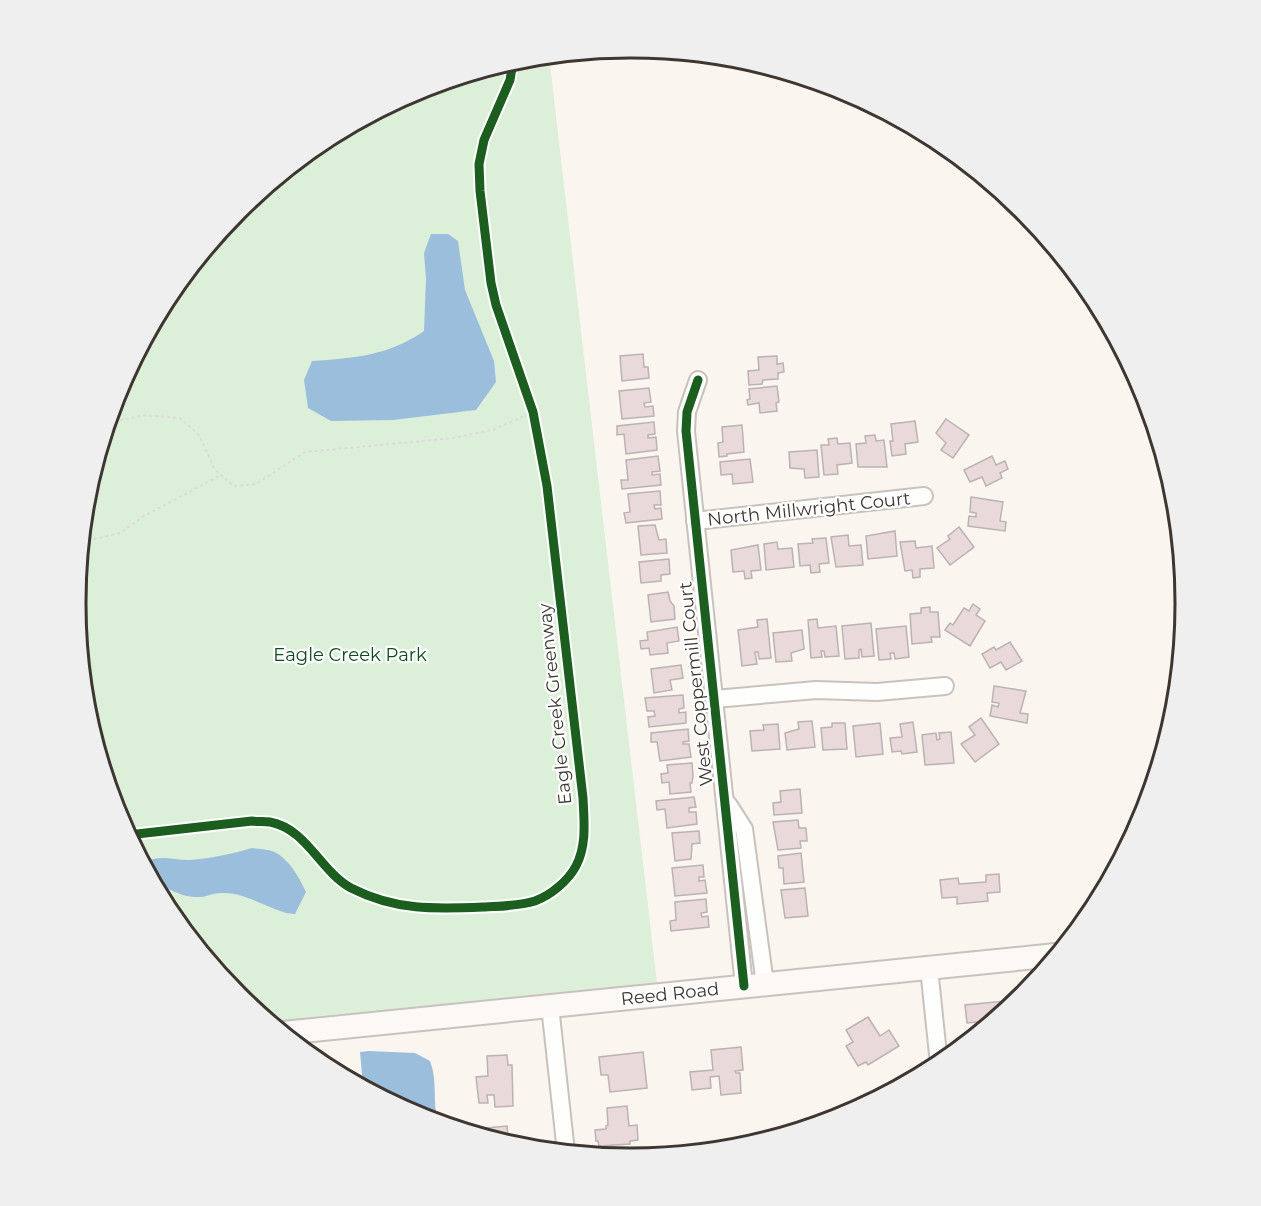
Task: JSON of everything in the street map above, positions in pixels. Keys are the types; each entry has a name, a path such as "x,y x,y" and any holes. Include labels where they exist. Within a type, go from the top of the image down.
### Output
{"main road":[{"name":"Reed Road","path":"295,1032 1045,956"}],"street":[{"name":"West Coppermill Court","path":"698,380 687,412 686,431 725,801 744,829 755,985"},
{"name":"North Millwright Court","path":"695,521 924,496"},
{"path":"715,699 816,690 877,692 945,686"},
{"path":"929,968 938,1053"},
{"path":"550,1006 565,1144"}],"path":[{"path":"118,421 144,415 180,418 199,435 215,470 234,486 256,484 304,452 454,438 495,429 534,417 529,401"},
{"path":"90,540 120,533 144,516 222,475"}],"green space":[{"name":"Eagle Creek Park","path":"550,65 658,992 292,1029 245,988 221,962 178,906 159,875 127,811 115,778 96,709 91,674 87,639 87,567 96,497 105,462 127,395 142,362 178,300 199,272 245,218 271,194 328,150 358,131 455,87"}],"water":[{"path":"431,234 448,234 458,241 465,290 494,361 496,382 476,410 393,420 331,421 308,408 304,380 312,361 356,357 384,351 424,331 426,279 424,253"},
{"path":"252,848 270,850 278,854 288,863 306,892 295,914 283,912 235,894 220,893 192,897 168,889 151,860 167,858 185,860 222,856"},
{"path":"360,1052 415,1053 430,1061 434,1076 436,1111 362,1077"}],"building":[{"path":"643,354 644,367 648,367 649,378 622,381 620,356"},
{"path":"777,356 777,364 783,363 784,372 778,373 778,379 763,380 762,384 749,385 748,371 759,370 758,357"},
{"path":"777,386 779,402 776,403 777,411 760,413 759,403 748,405 749,389"},
{"path":"649,388 651,402 644,403 645,407 653,406 654,416 622,419 619,391"},
{"path":"946,419 969,435 953,458 941,450 946,443 936,433"},
{"path":"915,421 918,442 905,444 906,454 892,456 891,424"},
{"path":"654,422 655,434 648,435 648,438 656,437 657,450 626,454 624,434 617,435 617,426"},
{"path":"742,425 744,452 719,457 718,443 723,442 722,427"},
{"path":"875,435 876,441 884,440 887,467 858,467 856,444 866,443 865,436"},
{"path":"837,438 838,444 850,443 852,463 837,465 838,474 824,475 821,445 829,445 828,439"},
{"path":"817,450 819,477 805,478 804,469 790,468 789,452"},
{"path":"658,456 660,471 652,472 652,475 660,474 661,485 622,489 621,480 628,480 626,460"},
{"path":"992,456 996,465 1005,461 1008,469 1000,473 1002,478 986,486 982,477 970,482 964,470"},
{"path":"750,459 753,482 733,484 732,474 721,475 720,462"},
{"path":"660,491 661,505 654,505 655,509 661,508 662,519 626,523 624,513 630,512 628,494"},
{"path":"971,497 1003,502 1000,521 1006,522 1005,531 968,526 969,516 976,517 976,513 970,512"},
{"path":"655,525 659,540 666,539 667,553 641,555 638,526"},
{"path":"959,527 974,547 950,565 937,548 950,539 948,536"},
{"path":"895,531 897,556 868,559 866,536"},
{"path":"848,535 849,546 861,545 863,565 836,567 831,537"},
{"path":"826,538 829,563 819,564 820,572 811,573 810,565 800,566 798,544 813,543 812,539"},
{"path":"915,541 916,548 932,546 934,568 920,569 920,577 913,578 912,570 905,571 900,542"},
{"path":"777,542 778,549 792,548 794,567 766,570 764,544"},
{"path":"758,545 761,570 751,571 752,578 745,579 744,571 733,572 731,550"},
{"path":"669,559 670,574 661,575 661,581 641,583 639,562"},
{"path":"668,592 674,606 675,619 651,622 648,595"},
{"path":"973,604 980,609 976,615 985,621 970,646 945,630 950,623 953,625 964,608 969,611"},
{"path":"930,607 930,612 938,612 940,637 931,637 932,642 912,644 910,614 921,613 921,608"},
{"path":"767,619 771,658 759,659 758,652 755,652 757,664 742,666 738,630 758,627 757,620"},
{"path":"817,619 818,628 836,626 839,656 825,657 824,651 821,651 822,657 811,658 808,620"},
{"path":"871,623 874,656 862,657 861,649 859,658 845,659 842,626"},
{"path":"906,626 909,657 895,659 894,653 890,653 891,659 879,660 876,629"},
{"path":"677,627 679,641 667,643 668,653 650,655 649,648 641,649 640,641 648,640 647,632"},
{"path":"802,630 804,649 791,653 792,661 776,662 773,633"},
{"path":"1010,642 1022,661 1006,670 1001,662 990,668 982,654 994,647 996,650"},
{"path":"681,665 683,678 670,680 672,690 654,693 651,669"},
{"path":"994,686 1026,691 1020,713 1028,714 1027,723 990,716 992,705 998,707 999,703 992,702"},
{"path":"683,695 684,708 679,709 679,713 686,712 686,723 649,727 648,717 655,716 654,711 647,711 645,698"},
{"path":"981,718 999,744 975,762 961,744 975,735 969,727"},
{"path":"812,721 815,747 787,750 785,733 799,729 798,722"},
{"path":"913,722 917,752 902,754 901,751 892,752 890,738 902,737 900,724"},
{"path":"832,723 845,723 847,749 823,750 821,728 832,727"},
{"path":"880,723 883,754 856,757 853,726"},
{"path":"778,724 780,749 752,751 750,731 764,730 763,725"},
{"path":"688,729 689,741 683,744 689,744 691,757 660,761 657,742 651,742 651,733"},
{"path":"951,732 954,763 925,765 922,735 936,733 937,740 940,739 939,733"},
{"path":"692,763 691,792 670,794 669,782 662,783 661,774 668,773 667,765"},
{"path":"800,789 802,813 774,815 773,803 781,802 780,791"},
{"path":"694,797 696,807 689,808 689,812 696,812 697,824 667,828 665,809 657,810 656,801"},
{"path":"798,820 799,828 806,828 807,841 800,841 801,848 778,850 773,822"},
{"path":"699,831 700,843 692,844 691,859 675,861 672,833"},
{"path":"801,853 804,882 784,884 783,868 779,868 778,856"},
{"path":"703,865 704,877 699,877 699,881 705,880 707,893 675,896 672,868"},
{"path":"999,874 1000,892 987,893 988,901 957,904 957,897 942,898 940,880 958,878 959,884 986,882 986,875"},
{"path":"805,888 808,916 785,918 781,890"},
{"path":"706,899 707,912 701,913 702,917 708,916 709,927 671,931 670,921 676,920 675,902"},
{"path":"1002,1001 978,1022 967,1023 965,1005"},
{"path":"868,1017 880,1036 889,1030 899,1046 868,1065 866,1062 858,1066 846,1046 853,1042 846,1030"},
{"path":"741,1047 743,1070 735,1071 740,1073 741,1093 721,1095 719,1076 710,1077 711,1088 692,1090 690,1072 713,1070 711,1050"},
{"path":"643,1052 647,1088 610,1092 608,1075 601,1075 599,1057"},
{"path":"507,1055 508,1065 512,1065 513,1106 495,1107 494,1095 487,1095 488,1103 479,1103 476,1077 488,1076 487,1056"},
{"path":"627,1106 629,1126 637,1125 638,1140 630,1141 630,1144 599,1146 595,1130 606,1129 608,1125 607,1108"},
{"path":"507,1126 508,1133 490,1129 486,1128"}],"cycle path":[{"name":"Eagle Creek Greenway","path":"137,834 252,821 270,822 283,826 304,841 330,872 351,888 368,896 400,905 433,908 510,906 535,901 564,882 580,858 584,824 583,798 547,486 533,412 496,305 491,283 480,191 479,164 484,140 511,72"},
{"path":"698,380 687,412 686,431 744,986"}]}
